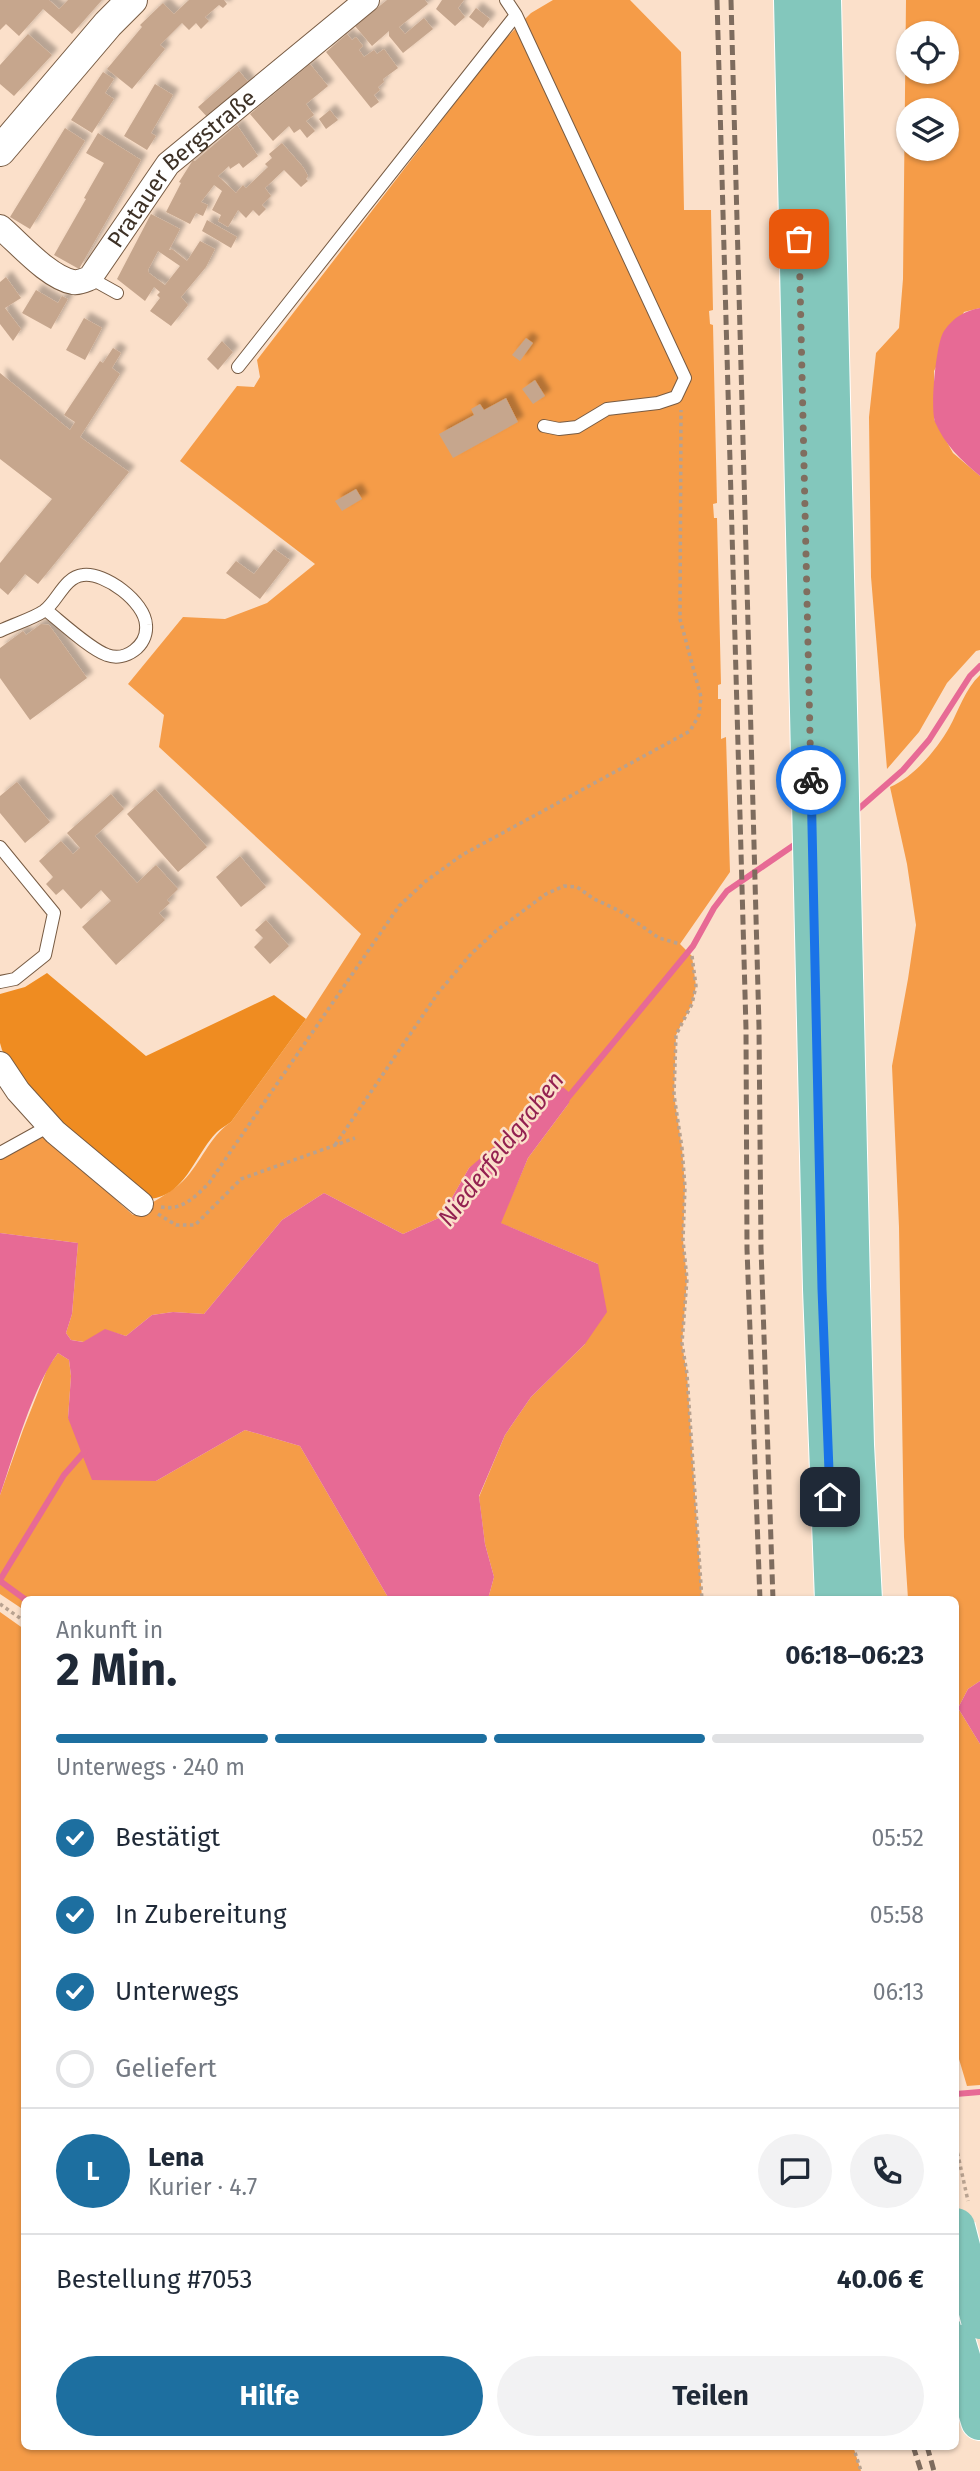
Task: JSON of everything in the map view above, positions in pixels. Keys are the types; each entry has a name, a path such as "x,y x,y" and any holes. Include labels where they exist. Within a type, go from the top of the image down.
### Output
{"main road":[{"path":"793,0 823,675 831,980 863,1596"},
{"path":"822,0 823,675"},
{"path":"831,980 822,1289 834,1596"},
{"path":"959,2239 980,2320"},
{"path":"959,2350 980,2421"}],"street":[{"path":"0,151 93,41 132,0"},
{"name":"Pratauer Bergstraße","path":"90,278 168,164 367,0"},
{"path":"0,227 52,272 73,282 90,278"},
{"path":"0,1064 18,1091 49,1126 141,1204"}],"lane":[{"path":"506,0 516,15 685,378 676,397 658,403 607,409 577,427 559,429 544,426"},
{"path":"238,367 516,15"},
{"path":"90,278 117,293"},
{"path":"0,631 46,610 67,583 81,575 95,576 111,582 136,603 147,624 143,639 130,655 116,657 104,654 46,610"},
{"path":"0,847 54,913 45,956 15,979 0,982"},
{"path":"0,1153 49,1126"}],"path":[{"path":"141,1204 170,1209 192,1201 209,1183 399,906 426,881 462,855 690,730 699,715 701,697 680,619 680,422 685,378"},
{"path":"335,1145 438,993 471,954 496,930 546,894 564,886 576,887 620,911 659,939 680,944"},
{"path":"692,956 696,986 692,1004 676,1035 674,1095 684,1174 683,1240 687,1279 682,1343 689,1399 702,1596"},
{"path":"141,1204 176,1225 195,1225 241,1179 355,1138"},
{"path":"0,1604 21,1619"},
{"path":"854,2450 861,2471"}],"shaded area":[{"path":"553,0 630,0 681,52 684,210 711,210 713,310 709,311 710,324 713,325 717,503 713,504 714,518 717,518 721,684 718,685 718,699 721,699 721,739 726,737 730,872 680,944 692,956 696,986 692,1004 676,1035 674,1095 685,1187 683,1240 687,1279 682,1344 687,1374 702,1596 489,1596 494,1577 485,1544 479,1497 505,1435 531,1397 585,1344 598,1264 500,1223 528,1158 569,1103 469,1168 441,1217 403,1234 324,1193 282,1220 204,1314 173,1312 152,1315 126,1336 105,1330 84,1342 71,1340 66,1333 72,1314 78,1243 0,1233 0,1159 44,1135 133,1215 178,1186 190,1174 216,1135 231,1122 306,1019 361,934 159,747 164,715 128,684 183,617 225,619 267,603 315,564 180,461 237,386 254,387 260,377 257,360 502,42 531,13"},
{"path":"906,0 980,0 980,308 964,312 934,371 934,419 953,453 980,476 980,650 976,651 947,683 919,732 887,769 871,577 869,417 876,353 899,328 903,279 904,161 959,161 959,98 905,98 905,84 959,84 959,21 906,21"},
{"path":"980,675 980,1681 968,1689 959,1706 959,1596 908,1596 904,1537 899,1227 892,1066 916,925 907,864 890,787 908,777 938,745 970,687"},
{"path":"47,973 146,1056 274,995 306,1019 231,1122 209,1141 180,1184 159,1197 146,1199 59,1127 23,1085 2,1050 0,994 25,987"},
{"path":"58,1353 69,1360 71,1376 68,1418 156,1481 245,1430 300,1446 387,1596 21,1596 21,1608 0,1594 0,1495 48,1367"},
{"path":"0,1612 21,1627 21,2450 854,2450 861,2471 0,2471"},
{"path":"959,1710 980,1744 980,2085 967,2086 959,2059"}],"water":[{"path":"980,308 980,476 960,458 944,438 935,422 933,403 941,337 960,315"},
{"path":"563,1087 571,1094 569,1103 528,1158 501,1223 598,1264 607,1312 585,1344 531,1397 505,1435 479,1496 485,1544 494,1577 489,1596 387,1596 300,1446 245,1430 156,1481 92,1480 68,1418 71,1376 69,1360 58,1353 32,1402 0,1495 0,1233 78,1243 72,1314 66,1333 71,1340 83,1342 105,1329 126,1336 152,1315 173,1312 204,1314 282,1220 324,1193 403,1234 441,1217 469,1168"},
{"path":"980,1681 980,1744 959,1710 968,1689"}],"building":[{"path":"0,0 49,0 59,9 68,0 102,0 72,34 43,9 19,36 6,24 0,30"},
{"path":"189,0 224,0 227,4 223,8 219,5 205,17 209,21 201,29 196,23 189,30 182,23 160,45 165,49 132,89 107,69 142,27 140,25 163,3 174,14"},
{"path":"387,0 425,0 428,4 399,27 405,34 424,18 433,29 403,53 389,36 389,31 372,46 355,26"},
{"path":"442,0 464,0 458,8 465,17 455,26 436,9"},
{"path":"476,8 490,19 483,28 469,17"},
{"path":"28,34 52,55 14,96 0,84 0,65"},
{"path":"347,34 352,40 356,37 363,46 359,50 364,57 374,50 377,54 384,49 398,68 383,79 384,82 378,87 380,90 374,95 379,102 371,108 326,52"},
{"path":"310,64 328,86 306,104 314,115 306,121 315,131 307,138 300,129 294,133 289,126 273,141 250,114"},
{"path":"239,71 250,84 209,119 198,107"},
{"path":"103,72 114,79 105,93 114,99 92,133 71,120"},
{"path":"155,84 173,95 151,133 156,136 147,150 124,136"},
{"path":"330,110 338,120 326,129 319,119"},
{"path":"237,125 258,156 243,168 239,163 230,169 229,166 218,176 236,193 243,185 246,188 268,167 265,164 272,158 269,154 282,143 303,167 308,181 301,187 284,170 265,188 271,196 262,205 266,209 259,216 253,210 246,218 238,210 228,227 218,221 221,215 212,210 222,191 214,185 201,202 208,205 203,216 196,213 190,224 166,212 181,183 179,182 193,160"},
{"path":"65,128 85,141 30,229 10,217"},
{"path":"98,133 141,160 79,269 54,255 104,163 86,153"},
{"path":"151,214 180,229 169,250 172,249 187,261 200,241 215,249 206,267 181,297 188,305 171,326 150,311 160,298 157,295 160,292 154,287 145,301 117,279","holes":["158,251 180,266 165,285 148,270"]},
{"path":"207,220 237,237 231,248 202,231"},
{"path":"6,277 21,298 5,308 21,329 13,341 0,324 0,282"},
{"path":"36,290 58,303 62,296 68,299 51,329 22,313"},
{"path":"84,318 102,328 85,360 66,350"},
{"path":"526,338 533,343 520,361 512,355"},
{"path":"222,341 233,352 218,370 207,359"},
{"path":"113,348 121,353 112,368 120,374 80,437 129,472 38,584 25,574 8,595 0,588 0,563 52,499 0,459 0,373 70,430 75,422 64,415 100,361 103,363"},
{"path":"535,380 545,396 533,404 522,389"},
{"path":"506,398 518,422 453,458 439,434 474,415 471,409 480,404 484,410"},
{"path":"356,489 362,499 342,511 335,501"},
{"path":"274,549 290,560 260,599 226,573 236,561 254,574"},
{"path":"41,624 49,625 87,678 30,720 0,678 0,648 23,631 26,635"},
{"path":"17,782 50,822 25,843 0,813 0,796"},
{"path":"155,789 207,847 178,872 127,814"},
{"path":"111,794 124,809 95,836 137,883 156,865 178,889 167,900 170,903 159,913 165,920 116,965 82,927 111,901 101,890 81,909 63,889 56,895 46,884 53,877 39,861 61,841 73,854 80,848 67,833"},
{"path":"240,856 266,887 241,907 216,877"},
{"path":"266,920 289,946 270,964 254,947 263,938 255,930"}],"waterway":[{"name":"Niederfeldgraben","path":"855,812 903,770 929,740 970,676 980,666"},
{"name":"Niederfeldgraben","path":"566,1100 693,946 714,908 727,891 797,843"},
{"name":"Niederfeldgraben","path":"0,1580 64,1475 85,1451"},
{"path":"0,1581 21,1596"},
{"path":"959,2094 980,2092"}],"railway":[{"path":"717,0 746,1029 747,1249 760,1596"},
{"path":"731,0 759,1027 761,1248 773,1596"},
{"path":"914,2450 921,2471"},
{"path":"928,2450 934,2471"}],"way so far":[{"path":"799,239 811,780"}],"route":[{"path":"811,780 822,1289 830,1497"}]}
